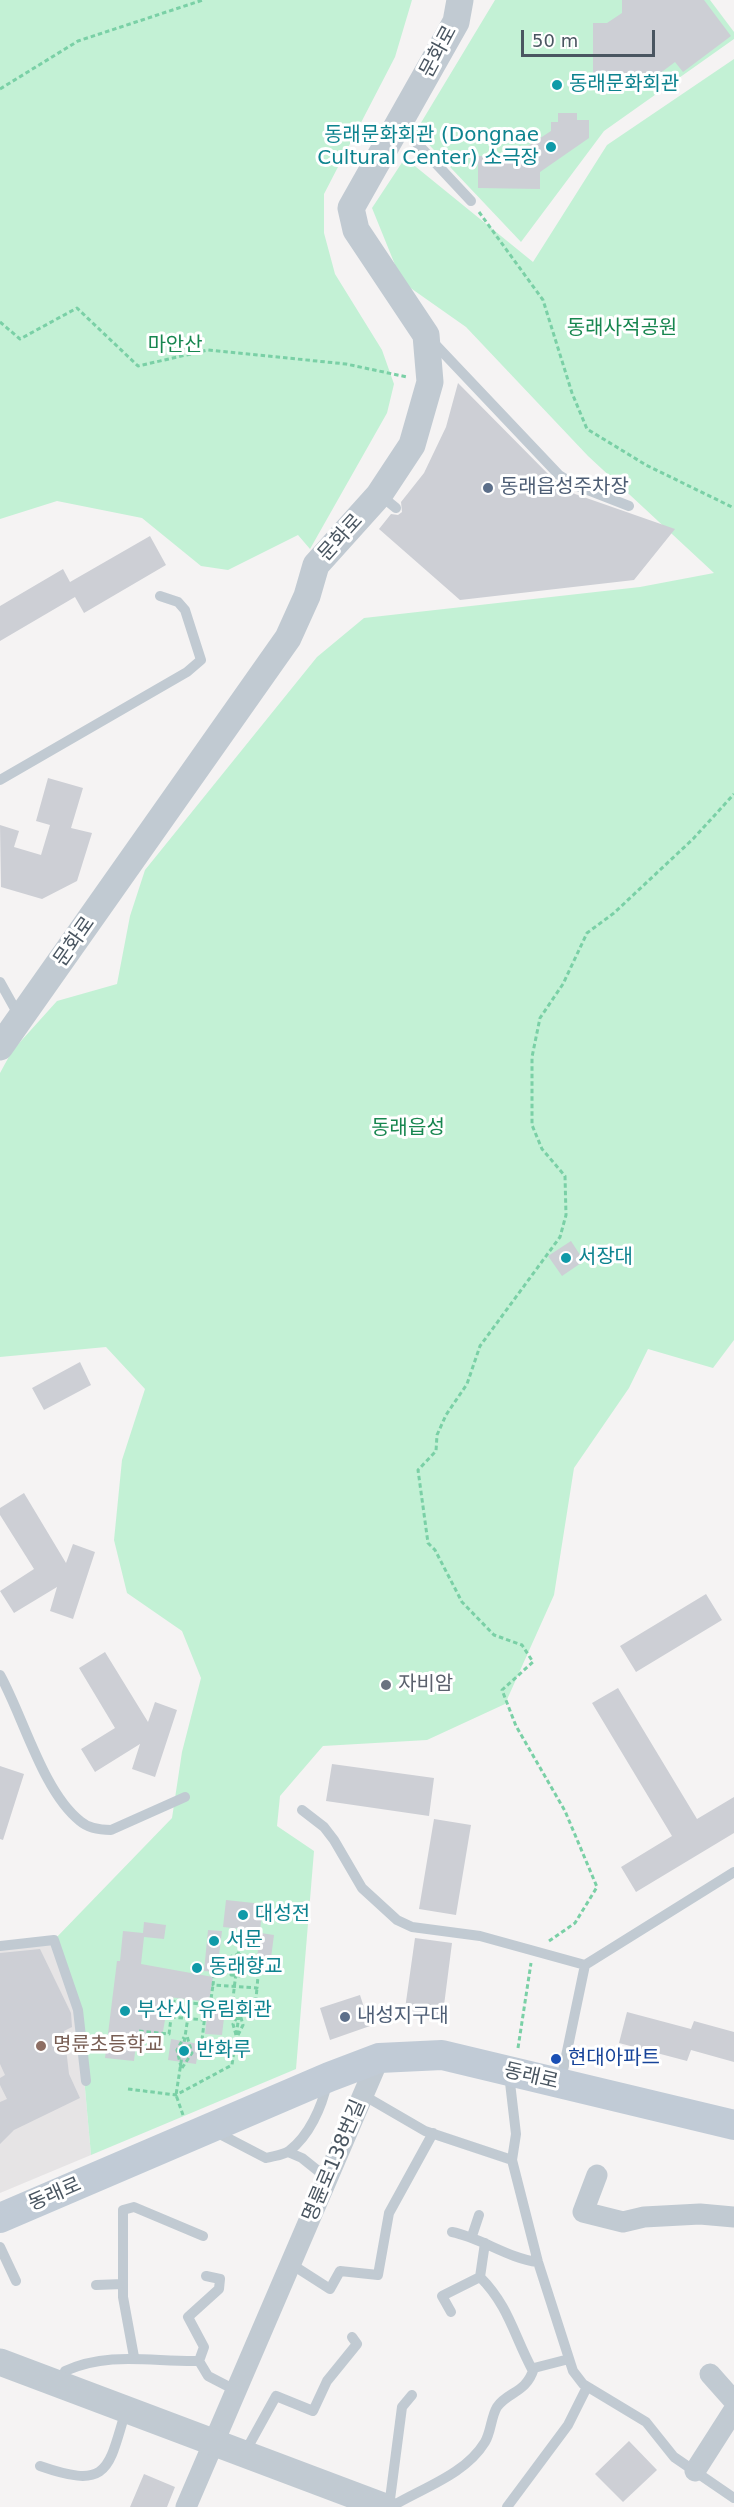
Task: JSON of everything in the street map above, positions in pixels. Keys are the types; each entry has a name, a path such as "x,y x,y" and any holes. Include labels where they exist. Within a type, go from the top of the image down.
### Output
{"main road":[{"name":"동래로","path":"0,2218 329,2077 378,2058 401,2055 442,2055 734,2125"}],"street":[{"name":"문화로","path":"0,1047 288,638 307,596 316,565 388,502 412,445 430,382 426,335 356,230 351,208 456,22 460,0"},
{"name":"명륜로138번길","path":"186,2507 378,2058"},
{"path":"597,2175 583,2212 623,2222 644,2217 700,2214 734,2217"},
{"path":"3,2360 59,2384 243,2454 336,2499 388,2507"},
{"path":"710,2374 734,2401"},
{"path":"695,2471 734,2410"}],"lane":[{"path":"399,124 471,201"},
{"path":"426,335 559,475 575,485 629,506"},
{"path":"0,780 187,672 201,660 185,610 178,602 160,596"},
{"path":"0,982 20,1019"},
{"path":"0,1675 42,1767 66,1806 81,1822 100,1830 111,1830 185,1797"},
{"path":"302,1810 324,1827 362,1888 397,1920 411,1927 480,1936 585,1965"},
{"path":"561,2084 585,1965 734,1872"},
{"path":"0,1946 54,1940 78,2010 86,2081"},
{"path":"509,2071 516,2134 512,2160 538,2262 573,2371 587,2387 646,2422 674,2457 734,2498"},
{"path":"209,2128 266,2158 288,2152 309,2127 324,2099 329,2077"},
{"path":"363,2095 433,2133 512,2160"},
{"path":"291,2264 330,2289 340,2271 378,2275 389,2214 433,2133"},
{"path":"288,2152 302,2158 327,2178"},
{"path":"135,2357 123,2283 123,2210 134,2207 203,2236"},
{"path":"472,2236 479,2214"},
{"path":"452,2232 472,2236 502,2252 538,2262"},
{"path":"480,2277 485,2243"},
{"path":"0,2247 16,2281"},
{"path":"199,2361 204,2347 188,2317 219,2289 220,2279 206,2276"},
{"path":"451,2312 442,2296 480,2277"},
{"path":"480,2277 496,2294 510,2318 533,2371"},
{"path":"96,2285 123,2283"},
{"path":"243,2454 276,2396 313,2411 327,2381 357,2344 352,2337"},
{"path":"59,2384 65,2371 85,2362 135,2357 163,2362 199,2361"},
{"path":"388,2507 464,2466 486,2441 498,2406 520,2391 531,2379 534,2368 569,2360"},
{"path":"199,2361 208,2376 237,2391"},
{"path":"507,2507 568,2425 587,2387"},
{"path":"388,2507 402,2407 412,2395"},
{"path":"40,2466 74,2478 93,2476 110,2462 126,2409"}],"path":[{"path":"0,89 78,41 203,0"},
{"path":"471,201 543,300 572,393 587,429 646,465 734,508"},
{"path":"0,322 20,339 76,308 138,366 208,350 346,364 430,382"},
{"path":"509,2071 517,2054 528,1974 534,1951 575,1923 597,1887 565,1811 516,1726 502,1690 533,1662 522,1645 494,1635 462,1602 435,1550 428,1543 418,1470 436,1451 437,1435 446,1415 467,1384 480,1346 560,1237 566,1215 565,1176 542,1149 532,1125 532,1057 540,1018 564,984 587,933 614,914 693,839 734,794"},
{"path":"238,1954 243,1963 241,1976 231,1975 233,1962 238,1954 240,1938"},
{"path":"139,2031 168,2034 172,2002 208,2006 255,2009 259,1964 238,1954 216,1961 213,1984 208,2006 204,2020 202,2040"},
{"path":"232,2007 236,1976"},
{"path":"213,1984 257,1988"},
{"path":"176,2095 190,2004"},
{"path":"128,2089 176,2095 232,2065 240,2008"},
{"path":"171,2017 204,2020"},
{"path":"181,2069 192,2053 187,2034"},
{"path":"181,2069 177,2050 187,2034"}],"shaded area":[{"name":"명륜초등학교","path":"54,1940 78,2010 91,2155 0,2193 0,1946"}],"green space":[{"name":"마안산","path":"0,0 412,0 395,57 324,194 324,233 335,274 382,350 394,384 387,413 310,549 298,535 228,570 201,566 142,518 57,501 0,519"},
{"name":"동래문화회관","path":"495,0 710,0 734,32 734,39 604,131 521,242 416,131"},
{"name":"동래읍성","path":"734,59 734,1340 713,1368 648,1349 629,1388 574,1468 554,1595 505,1704 427,1740 323,1746 280,1796 277,1826 314,1851 296,2069 91,2155 78,2010 54,1940 172,1818 182,1752 201,1678 182,1631 127,1593 114,1540 122,1460 145,1389 106,1347 0,1357 0,1073 12,1051 57,1001 117,984 130,916 145,870 317,657 364,618 640,587 714,573 588,456 466,327 402,282 372,208 405,158 533,262 607,145"}],"building":[{"path":"622,0 704,0 731,36 683,72 675,62 643,86 593,86 593,23 607,23 622,13"},
{"name":"동래문화회관 (Dongnae Cultural Center) 소극장","path":"558,113 577,113 577,120 589,120 589,138 540,172 540,189 478,188 478,156 511,157 551,131 551,122 558,122"},
{"name":"동래읍성주차장","path":"458,383 555,481 575,494 675,529 634,580 460,600 379,529 391,514 398,515 402,512 401,502 424,473 446,427"},
{"path":"150,536 166,565 84,613 75,597 0,641 0,606 63,569 70,582"},
{"path":"48,778 83,788 71,828 92,833 77,881 42,899 1,887 0,825 19,831 14,847 41,855 50,825 36,821"},
{"name":"서장대","path":"571,1241 584,1261 562,1276 548,1256"},
{"path":"80,1362 91,1385 44,1410 32,1388"},
{"path":"24,1493 66,1563 73,1544 95,1552 73,1619 50,1611 57,1587 14,1613 0,1591 34,1569 0,1515 0,1508"},
{"path":"706,1594 722,1620 636,1672 620,1646"},
{"path":"105,1652 148,1722 155,1702 177,1710 155,1777 132,1769 140,1744 95,1772 81,1749 115,1728 79,1668"},
{"path":"618,1688 697,1819 734,1797 734,1833 636,1892 621,1867 672,1836 592,1703"},
{"path":"332,1764 434,1778 429,1816 326,1801"},
{"path":"0,1766 24,1774 3,1840 0,1839"},
{"path":"434,1819 471,1825 456,1915 419,1909"},
{"name":"대성전","path":"226,1900 263,1904 260,1931 223,1927"},
{"path":"144,1922 166,1925 164,1939 144,1937 141,1964 213,1977 209,2002 169,1997 162,2037 137,2035 134,2061 105,2058 123,1931 143,1933"},
{"path":"208,1930 222,1931 217,1972 204,1971"},
{"path":"261,1933 274,1935 271,1958 257,1956"},
{"path":"415,1938 452,1943 442,2021 404,2016"},
{"name":"명륜초등학교","path":"40,1949 71,2013 72,2027 64,2031 69,2074 80,2098 14,2130 0,2144 0,2102 7,2099 0,2085 0,2078 5,2075 0,2064 0,1953"},
{"name":"내성지구대","path":"360,1995 370,2026 330,2040 320,2008"},
{"path":"208,2007 225,2009 222,2035 205,2034"},
{"path":"627,2012 691,2029 694,2021 734,2032 734,2062 691,2050 687,2061 619,2043"},
{"name":"반화루","path":"171,2039 199,2044 196,2064 168,2060"},
{"path":"629,2441 657,2470 623,2502 595,2474"},
{"path":"144,2474 175,2487 167,2507 130,2507"}],"place":[{"name":"동래문화회관","path":"557,85"},
{"name":"동래문화회관 (Dongnae Cultural Center) 소극장","path":"551,147"},
{"name":"동래읍성주차장","path":"488,488"},
{"name":"서장대","path":"566,1258"},
{"name":"자비암","path":"386,1685"},
{"name":"대성전","path":"243,1915"},
{"name":"서문","path":"214,1941"},
{"name":"동래향교","path":"197,1968"},
{"name":"부산시 유림회관","path":"125,2011"},
{"name":"내성지구대","path":"345,2017"},
{"name":"명륜초등학교","path":"41,2046"},
{"name":"반화루","path":"184,2051"},
{"name":"현대아파트","path":"556,2059"}],"park label":[{"name":"동래사적공원","path":"622,329"}]}
